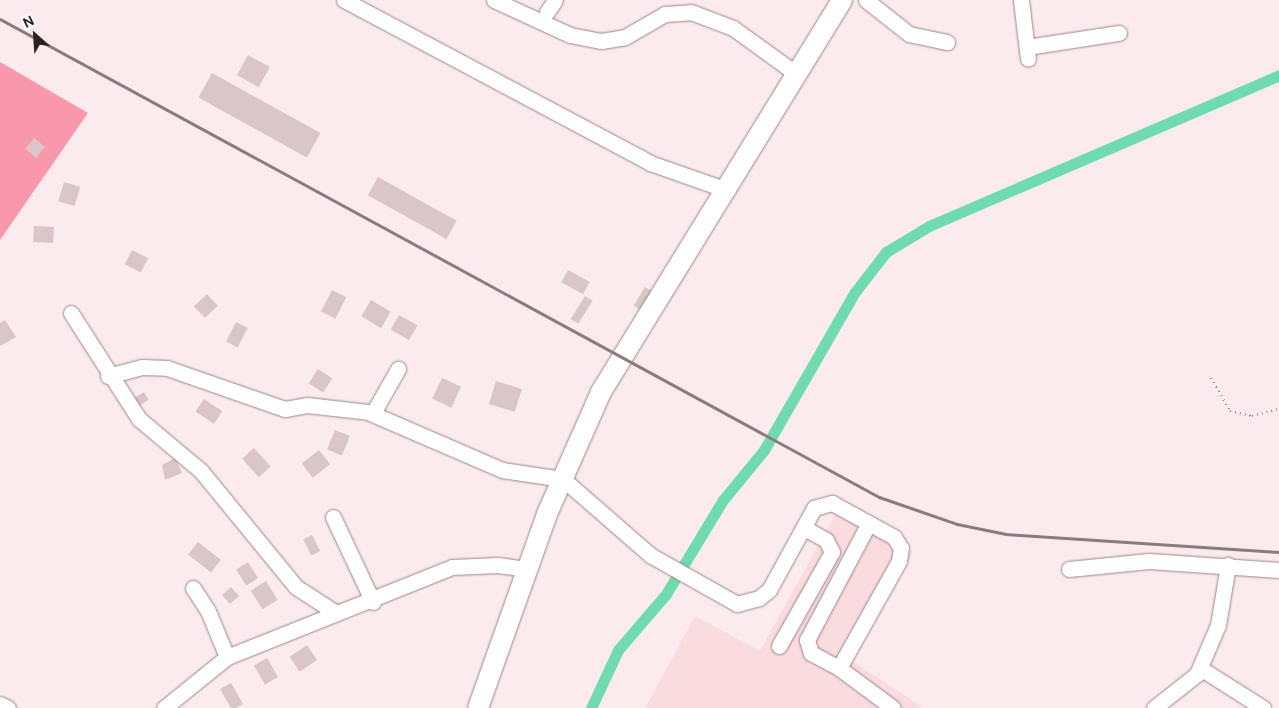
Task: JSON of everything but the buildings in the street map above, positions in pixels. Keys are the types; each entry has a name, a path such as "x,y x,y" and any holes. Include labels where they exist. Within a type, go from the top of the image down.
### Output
{"main road":[{"path":"478,708 526,569 601,392 798,75 842,0"}],"street":[{"path":"344,0 650,163 727,190"},
{"path":"494,0 570,35 601,41 625,38 665,14 691,12 733,28 798,75"},
{"path":"866,0 909,34 947,42"},
{"path":"1021,0 1028,53 1119,33"},
{"path":"71,313 108,376 139,419 201,471 296,588 336,613"},
{"path":"108,376 142,367 167,368 285,409 308,405 373,414 502,470 563,479 632,541 687,579 736,604 759,598 769,590 814,508 825,502 897,540 901,556 840,668"},
{"path":"373,414 398,369"},
{"path":"333,517 373,602"},
{"path":"869,524 806,643 811,653 840,668 885,705"},
{"path":"803,528 826,540 831,556 847,564"},
{"path":"779,646 831,556"},
{"path":"1069,569 1149,562 1279,570"},
{"path":"164,708 227,657 336,613 373,602 452,567 498,565 526,569"},
{"path":"1154,708 1192,680 1200,668 1218,625 1228,566"},
{"path":"193,588 208,611 227,657"},
{"path":"1200,668 1263,708"},
{"path":"0,704 8,708"}],"path":[{"path":"1211,378 1230,411 1252,416 1279,409"}],"shaded area":[{"path":"0,62 88,113 0,240"},
{"path":"837,511 913,552 852,661 924,708 645,708 695,616 760,651"}],"waterway":[{"path":"591,708 618,650 666,594 723,500 764,450 855,292 886,252 929,226 1279,75"}],"railway":[{"path":"0,19 879,497 957,524 1006,534 1279,552"}]}
